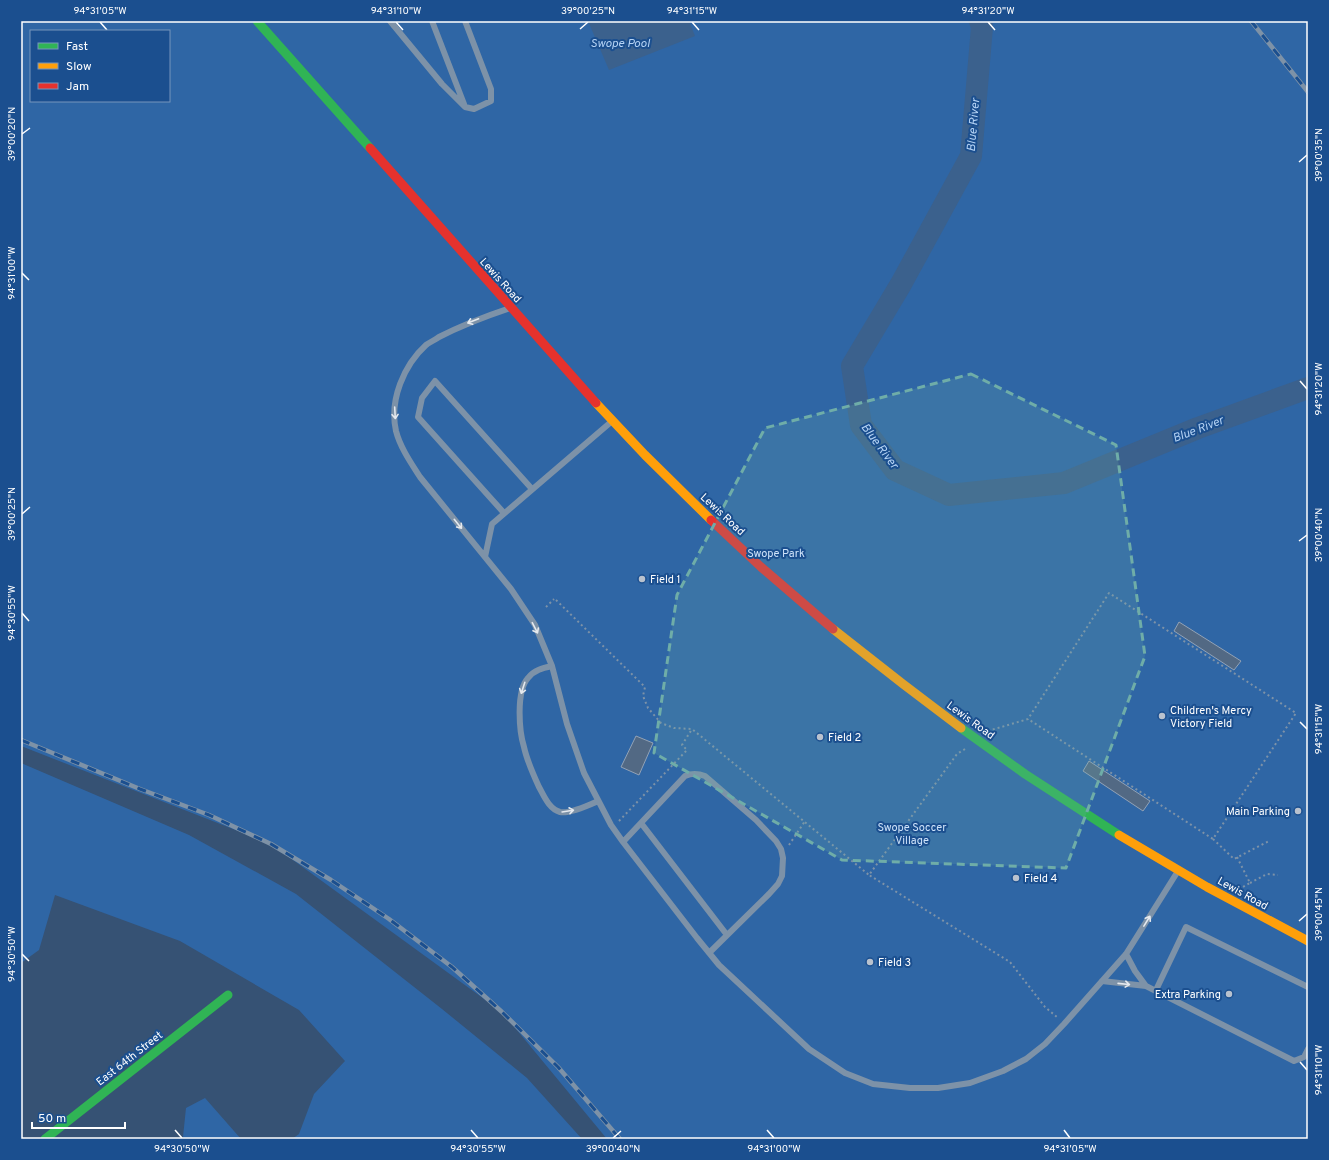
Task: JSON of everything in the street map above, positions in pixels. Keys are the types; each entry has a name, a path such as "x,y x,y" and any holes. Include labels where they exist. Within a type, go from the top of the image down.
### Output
{"street":[{"name":"Lewis Road","path":"257,21 510,308 612,421 657,469 785,588 907,688 1042,786 1110,830 1250,911 1308,941"},
{"name":"East 64th Street","path":"45,1139 228,995"}],"lane":[{"path":"390,21 437,78 465,107 474,109 491,101 491,89 465,21"},
{"path":"432,21 465,107"},
{"path":"510,308 456,328 427,344 411,363 400,382 394,406 396,431 407,457 420,476 511,589 534,625 552,666 567,724 584,774 598,801 623,842 719,965 809,1049 845,1073 873,1084 910,1088 938,1088 970,1083 1003,1071 1026,1059 1045,1044 1126,954 1179,870"},
{"path":"504,513 418,417 422,398 435,381 532,489"},
{"path":"485,557 492,524 612,421"},
{"path":"552,666 538,670 528,677 523,687 520,718 523,746 544,796 553,809 562,813 582,808 598,801"},
{"path":"623,842 685,776 692,773 699,773 705,776 748,813 776,841 781,849 783,858 782,876 778,884 709,953"},
{"path":"640,823 727,935"},
{"path":"1156,990 1186,926 1308,986"},
{"path":"1126,954 1135,971 1146,986"},
{"path":"1102,981 1146,986 1156,990 1294,1061 1304,1057 1308,1049"}],"path":[{"path":"984,732 1028,719 1109,593 1296,713 1213,839"},
{"path":"546,607 555,599 646,687 643,696 648,708 661,723 674,728 692,729 869,875 1010,962 1045,1007 1058,1019"},
{"path":"1028,719 1213,839 1234,859 1269,841"},
{"path":"617,822 687,750 682,745 692,729"},
{"path":"869,875 958,754 967,748"},
{"path":"1237,858 1250,883"},
{"path":"1240,888 1267,874 1278,875"}],"highlighted area":[{"path":"971,374 1116,445 1145,656 1066,868 842,860 654,753 677,595 765,428"}],"green space":[{"name":"Swope Park","path":"21,21 1308,21 1308,1139 607,1139 502,1012 271,844 21,746"},
{"path":"21,763 189,835 296,894 527,1078 582,1139 292,1139 299,1134 314,1094 345,1061 299,1010 180,941 55,895 39,950 21,963"},
{"path":"205,1098 241,1139 184,1139 186,1108"}],"water":[{"name":"Swope Pool","path":"588,21 689,21 695,36 609,70"}],"building":[{"path":"1179,622 1241,661 1234,670 1174,631"},
{"path":"636,736 653,743 639,775 621,767"},
{"path":"1089,761 1150,801 1143,811 1083,771"}],"waterway":[{"name":"Blue River","path":"980,21 982,27 971,156 901,284 852,366 861,425 895,470 949,495 1064,483 1198,428 1308,388"}],"railway":[{"path":"1251,21 1308,92"},
{"path":"21,740 140,789 209,815 271,844 331,880 389,919 452,967 502,1012 558,1067 620,1139"}],"traffic: fast":[{"path":"257,21 370,148"},
{"path":"961,728 1025,774 1119,835"},
{"path":"45,1139 228,995"}],"traffic: slow":[{"path":"596,403 645,455 711,520"},
{"path":"833,629 961,728"},
{"path":"1119,835 1207,887 1308,941"}],"traffic: jam":[{"path":"370,148 596,403"},
{"path":"711,520 761,567 833,629"}],"place":[{"name":"Field 1","path":"642,579"},
{"name":"Children's Mercy Victory Field","path":"1162,716"},
{"name":"Field 2","path":"820,737"},
{"name":"Main Parking","path":"1298,811"},
{"name":"Field 4","path":"1016,878"},
{"name":"Field 3","path":"870,962"},
{"name":"Extra Parking","path":"1229,994"}],"park label":[{"name":"Swope Soccer Village","path":"912,833"}]}
